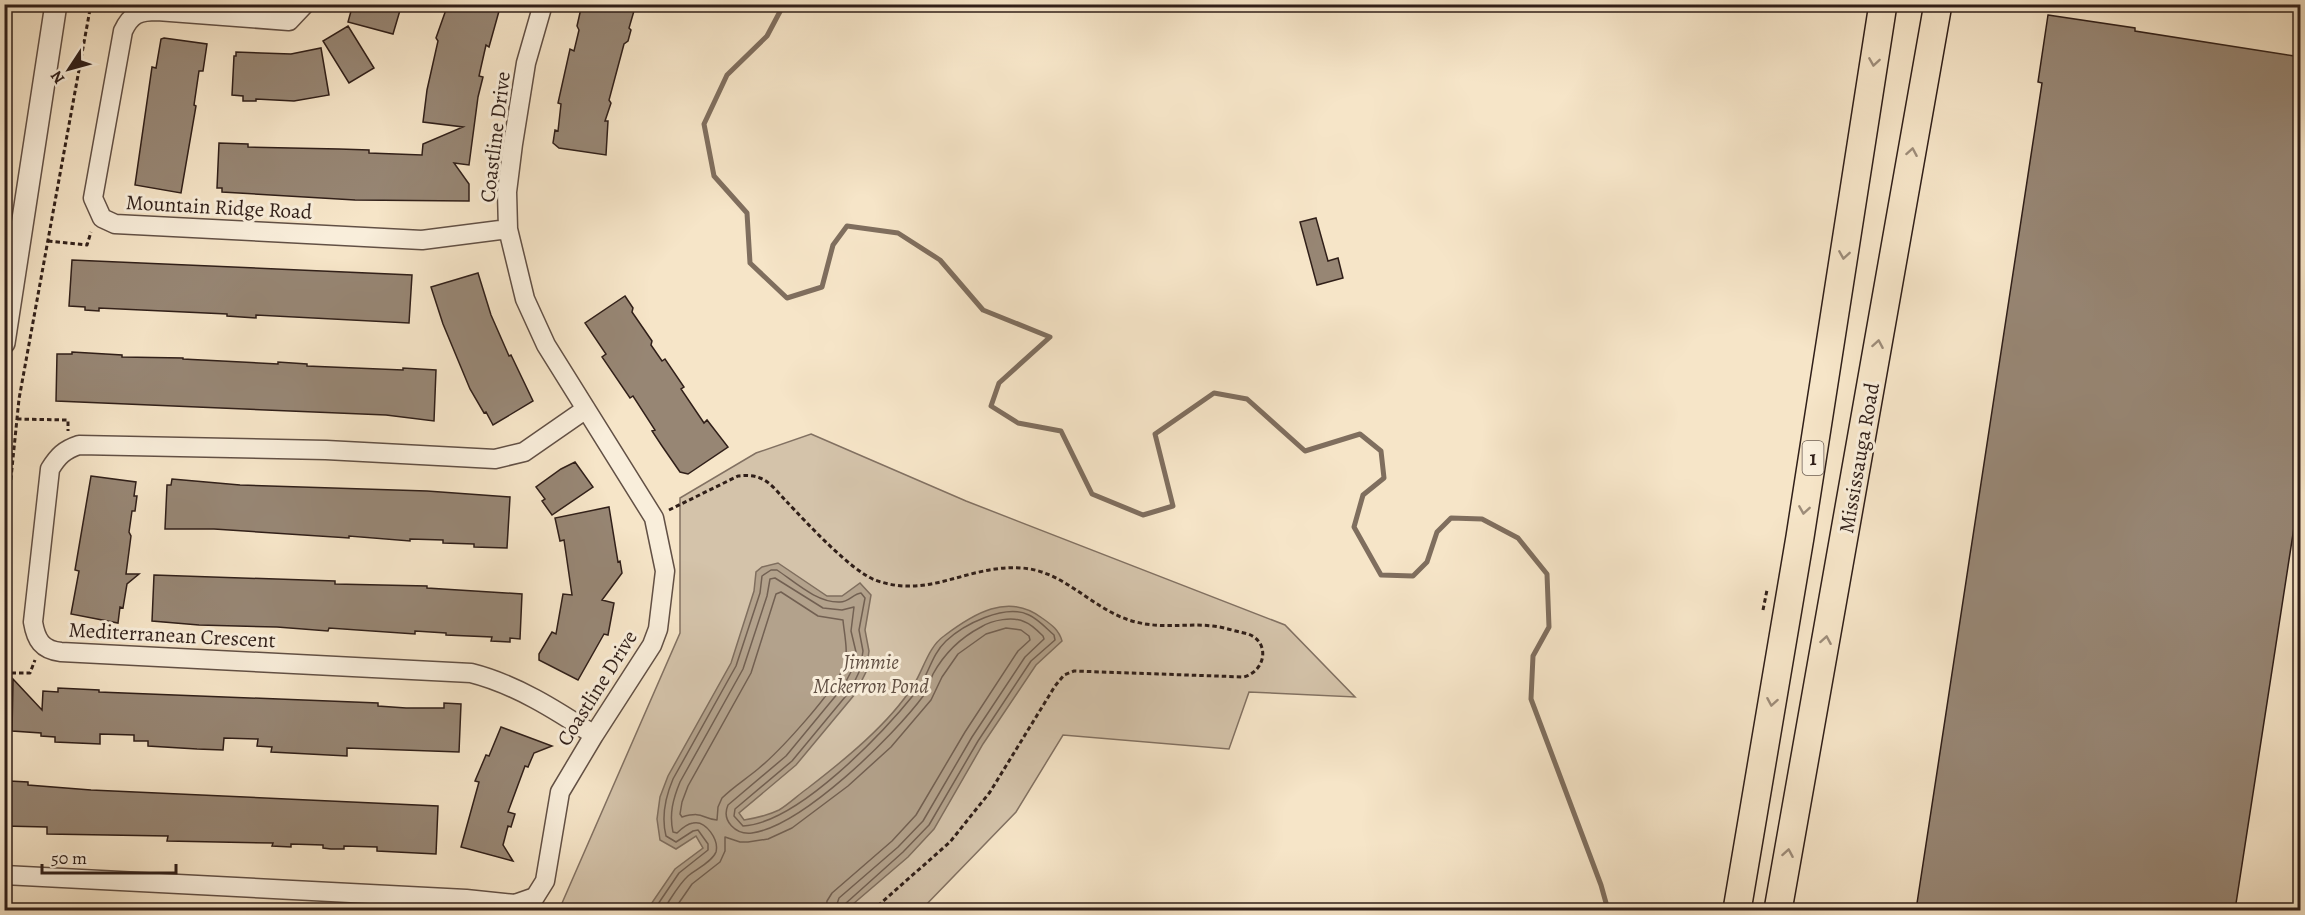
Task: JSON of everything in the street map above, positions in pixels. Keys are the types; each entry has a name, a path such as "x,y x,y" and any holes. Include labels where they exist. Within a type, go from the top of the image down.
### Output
{"main road":[{"name":"1","path":"1737,910 1800,537 1883,4"},
{"name":"Mississauga Road","path":"1778,910 1938,4"}],"street":[{"path":"4,343 56,4"},
{"name":"Mountain Ridge Road","path":"305,4 289,21 157,11 146,11 132,16 123,31 93,198 102,218 115,225 422,240 508,229"},
{"name":"Coastline Drive","path":"4,875 466,899 515,904 535,897 545,881 560,792 652,645 658,629 665,571 654,518 546,345 525,299 508,229 507,192 513,144 526,63 543,4"},
{"path":"67,449 79,445 302,450 495,459 524,452 586,409"},
{"name":"Mediterranean Crescent","path":"67,449 57,457 50,469 33,622 36,637 50,651 471,674 495,679 594,735"}],"path":[{"path":"4,547 17,420 91,4"},
{"path":"48,241 87,244 98,212"},
{"path":"17,420 68,420 67,449"},
{"path":"654,518 738,476 749,475 769,483 853,566 872,579 894,586 917,587 985,569 1024,568 1061,579 1101,608 1135,622 1173,627 1213,626 1247,633 1259,642 1262,649 1261,664 1251,675 1244,677 1074,671 1064,675 990,792 950,842 873,910"},
{"path":"4,673 30,674 41,644"}],"green space":[{"name":"Jimmie Mckerron Pond","path":"811,434 966,501 1285,625 1355,697 1249,692 1229,749 1063,735 1016,812 921,910 559,910 680,633 680,498 756,453"}],"water":[{"path":"778,563 827,596 842,596 860,583 871,595 865,630 869,651 866,672 855,694 796,765 739,813 744,820 783,808 865,741 903,700 917,680 938,641 967,620 991,609 1004,606 1016,607 1029,610 1049,623 1057,631 1062,641 1036,665 983,744 934,829 908,857 846,910 647,910 675,869 703,848 696,836 676,849 660,840 657,819 660,797 668,776 731,663 754,591 756,572 762,567"}],"building":[{"path":"353,4 393,4 401,7 393,34 348,22"},
{"path":"448,4 501,4 489,47 486,45 479,76 483,77 469,165 454,163 469,184 469,201 355,200 222,192 222,188 217,188 219,143 248,144 248,147 369,150 369,153 422,155 423,144 463,127 423,122 427,90 438,41 436,38"},
{"path":"582,4 636,4 628,41 624,44 609,100 611,103 605,121 608,121 606,155 559,148 553,143 555,130 558,131 561,104 558,103 570,49 574,51"},
{"path":"2048,15 2301,57 2301,482 2235,910 1916,910 2042,83 2038,82"},
{"path":"348,26 374,68 349,83 323,41"},
{"path":"161,39 207,44 203,71 199,71 194,105 196,106 181,193 135,185 152,67 156,68"},
{"path":"321,48 329,95 294,101 256,99 256,101 243,101 243,96 232,95 236,52 291,54"},
{"path":"1316,218 1328,261 1338,258 1343,278 1317,285 1300,222"},
{"path":"72,260 412,275 409,323 256,315 256,318 227,316 227,314 99,308 99,311 85,310 85,307 69,306"},
{"path":"478,273 491,315 509,356 511,355 533,401 493,425 470,389 443,324 431,287"},
{"path":"625,296 633,308 632,312 652,341 651,345 662,361 665,359 684,387 681,389 704,423 707,420 728,447 688,474 680,472 662,446 652,431 655,430 633,396 630,398 602,357 606,354 585,323"},
{"path":"72,352 122,355 122,357 436,370 434,421 386,415 56,401 57,354 72,354"},
{"path":"575,462 593,487 552,515 542,501 545,499 536,487"},
{"path":"91,476 136,482 134,496 137,496 129,532 131,536 126,574 139,574 127,584 118,623 71,614 79,571 75,570"},
{"path":"172,479 240,485 427,491 510,497 507,548 474,547 474,544 443,543 443,540 410,539 410,541 214,529 165,529 167,485 171,485"},
{"path":"609,507 622,573 602,600 614,603 608,635 604,634 578,680 539,660 539,654 552,632 556,634 563,594 572,595 564,540 560,541 555,518"},
{"path":"154,575 335,581 335,584 427,586 427,588 522,594 520,639 510,638 510,642 491,641 492,637 415,631 415,634 329,628 328,631 152,621"},
{"path":"13,679 42,710 43,691 58,692 58,688 99,690 99,692 378,703 378,706 406,708 444,708 444,703 461,704 459,752 347,748 347,756 271,752 272,747 257,746 258,739 224,738 223,750 197,749 148,746 148,741 134,741 134,735 100,734 100,744 55,742 55,737 41,736 41,733 12,731"},
{"path":"501,727 552,746 534,753 528,767 525,766 508,812 515,814 511,827 508,826 503,845 513,861 461,847 479,782 475,781"},
{"path":"9,781 28,782 28,785 91,790 438,806 436,854 377,851 377,847 344,846 344,849 331,849 323,848 323,845 291,844 291,847 272,846 273,843 167,841 168,836 47,834 47,827 4,826 4,803 7,803"}],"waterway":[{"path":"784,4 767,36 727,75 704,124 714,176 747,213 750,263 787,298 822,287 833,245 847,226 898,233 940,260 983,310 1050,337 999,383 991,406 1018,423 1061,431 1092,494 1143,515 1173,506 1155,434 1214,393 1247,399 1305,451 1360,434 1381,451 1384,478 1363,495 1354,527 1381,575 1413,576 1427,562 1437,532 1451,518 1482,519 1518,538 1547,574 1549,627 1533,656 1531,699 1601,885 1608,910"}]}
